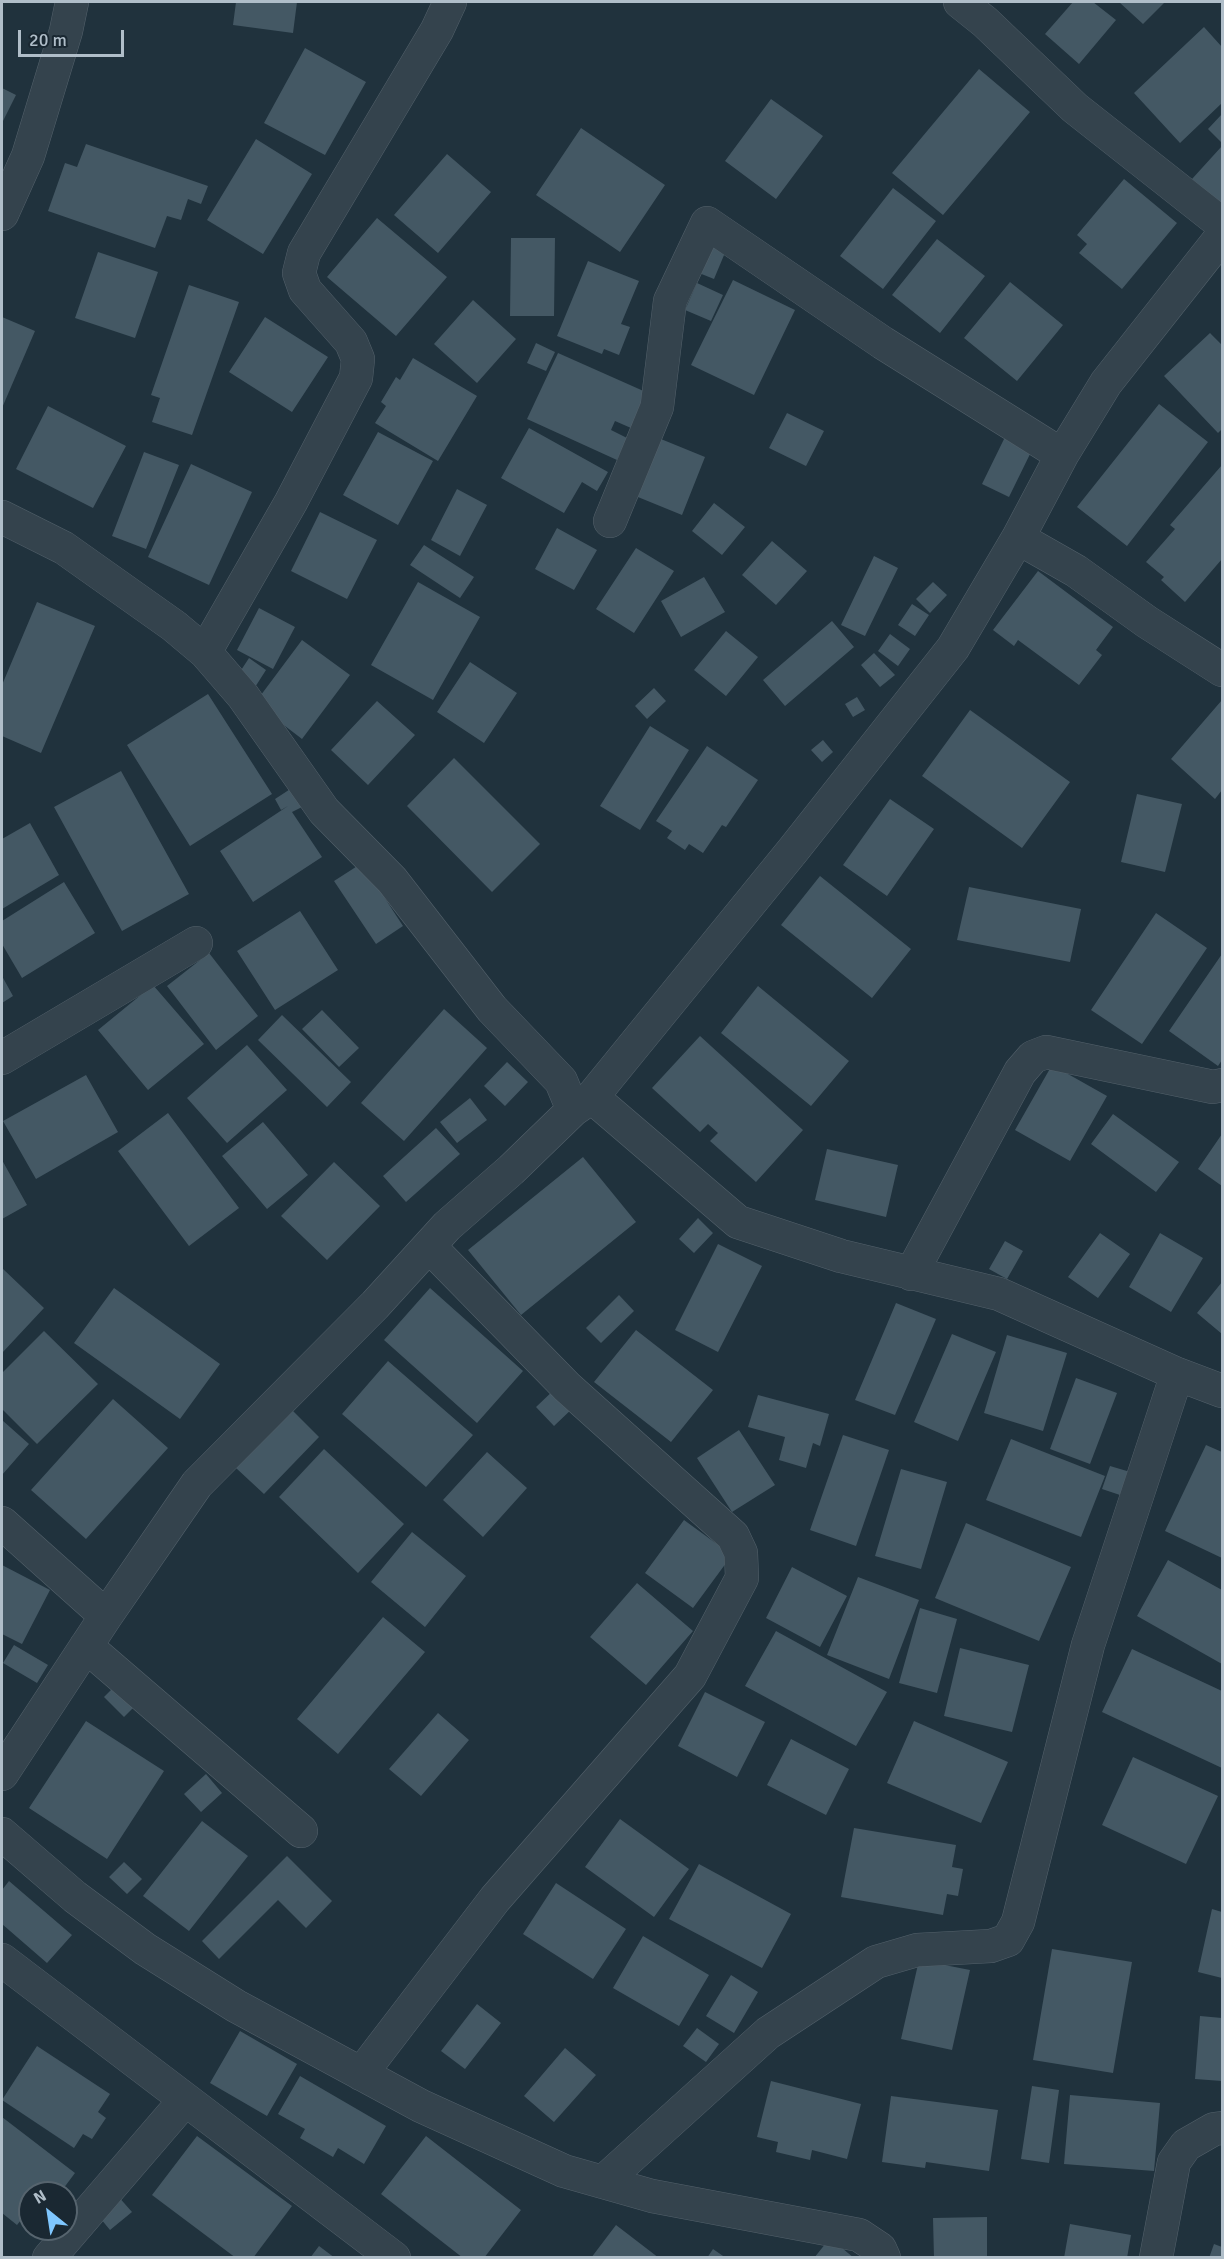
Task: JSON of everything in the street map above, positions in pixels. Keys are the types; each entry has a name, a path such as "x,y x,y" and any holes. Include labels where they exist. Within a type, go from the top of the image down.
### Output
{"street":[{"path":"2,214 28,156 66,31 72,2"},
{"path":"205,652 291,502 356,378 358,359 351,342 305,290 299,273 304,252 437,30 450,2"},
{"path":"960,2 985,22 1075,108 1222,224"},
{"path":"609,521 657,407 670,301 707,223 884,343 1062,455"},
{"path":"2,1774 106,1616 197,1484 375,1305 447,1226 583,1103 786,858 953,648 1018,538 1062,455 1106,383 1222,236"},
{"path":"2,517 64,548 174,626 205,652 243,696 324,811 392,880 492,1009 583,1103 738,1222 841,1256 999,1294 1177,1374 1222,1391"},
{"path":"1018,538 1076,571 1147,622 1222,670"},
{"path":"2,1058 196,943"},
{"path":"911,1274 1020,1072 1033,1057 1046,1052 1213,1087 1222,1084"},
{"path":"361,2074 495,1899 690,1676 742,1578 741,1553 733,1536 567,1387 429,1246"},
{"path":"603,2182 768,2033 876,1962 917,1950 991,1946 1008,1940 1018,1922 1088,1645 1177,1374"},
{"path":"2,1523 106,1616"},
{"path":"86,1646 301,1831"},
{"path":"2,1834 75,1897 146,1949 236,2006 421,2106 564,2171 652,2196 859,2235 880,2248 884,2258"},
{"path":"2,1960 394,2258"},
{"path":"49,2258 185,2100"},
{"path":"1156,2258 1174,2162 1186,2145 1214,2129 1222,2128"}],"building":[{"path":"236,2 297,2 293,33 233,25"},
{"path":"1073,2 1093,2 1116,20 1079,64 1045,34"},
{"path":"1119,2 1165,2 1143,24"},
{"path":"1204,27 1222,47 1222,103 1180,143 1134,93"},
{"path":"305,48 366,82 325,155 264,123"},
{"path":"979,69 1030,112 943,215 892,173"},
{"path":"2,88 16,95 2,123"},
{"path":"771,99 823,136 776,199 725,161"},
{"path":"1222,114 1222,143 1208,129"},
{"path":"581,128 665,185 620,252 536,195"},
{"path":"256,139 312,174 263,254 207,220"},
{"path":"86,144 208,186 201,204 188,199 181,220 167,216 155,248 48,211 65,163 77,167"},
{"path":"1222,146 1222,207 1192,179"},
{"path":"447,154 491,192 438,253 394,215"},
{"path":"1124,179 1177,223 1122,289 1079,253 1087,244 1077,235"},
{"path":"893,188 936,221 883,289 840,256"},
{"path":"377,218 447,277 396,336 327,277"},
{"path":"511,238 555,238 554,316 510,316"},
{"path":"937,239 985,276 940,333 892,295"},
{"path":"706,240 727,248 714,279 694,271"},
{"path":"98,252 158,272 135,338 75,318"},
{"path":"588,261 639,281 621,324 630,327 619,355 604,349 602,354 557,336"},
{"path":"733,280 795,310 754,395 691,365"},
{"path":"1010,282 1063,325 1017,381 964,338"},
{"path":"697,283 723,295 711,321 685,310"},
{"path":"189,285 239,302 192,435 152,422 160,398 151,395"},
{"path":"473,300 516,339 477,383 434,344"},
{"path":"2,317 35,331 2,408"},
{"path":"265,317 328,357 292,412 229,372"},
{"path":"1210,333 1222,345 1222,429 1218,433 1164,376"},
{"path":"536,343 555,352 546,371 527,363"},
{"path":"558,353 648,393 631,428 615,421 611,430 627,438 617,460 527,419"},
{"path":"413,358 477,396 438,461 375,423 386,406 381,402 396,377 400,380"},
{"path":"1159,404 1208,442 1127,546 1077,507"},
{"path":"48,406 126,446 93,508 16,469"},
{"path":"787,413 824,431 806,466 769,448"},
{"path":"529,428 608,472 597,491 582,482 564,513 501,478"},
{"path":"378,432 433,461 398,525 343,495"},
{"path":"656,437 705,457 682,515 633,495"},
{"path":"1005,437 1032,450 1009,497 982,484"},
{"path":"144,452 179,465 146,549 112,536"},
{"path":"191,464 252,492 209,585 148,557"},
{"path":"1222,465 1222,559 1185,602 1161,580 1164,577 1146,562 1175,529 1170,525"},
{"path":"457,489 487,505 460,556 431,540"},
{"path":"714,503 745,527 722,555 692,531"},
{"path":"320,512 377,540 347,599 291,571"},
{"path":"557,528 597,550 574,590 535,569"},
{"path":"772,541 807,571 776,605 742,575"},
{"path":"424,545 474,577 460,598 410,565"},
{"path":"636,548 674,571 634,633 596,609"},
{"path":"874,556 898,568 865,636 841,625"},
{"path":"1038,571 1113,627 1096,650 1102,655 1079,685 1018,640 1014,646 993,630"},
{"path":"704,577 725,612 681,637 661,601"},
{"path":"418,582 480,617 433,700 371,665"},
{"path":"933,582 947,595 930,613 916,599"},
{"path":"37,602 95,626 41,753 2,736 2,685"},
{"path":"912,604 929,615 915,636 898,625"},
{"path":"259,608 295,627 273,669 237,650"},
{"path":"832,621 854,647 785,706 763,680"},
{"path":"726,631 758,657 726,696 694,670"},
{"path":"890,634 910,649 898,666 878,651"},
{"path":"302,640 350,675 302,739 255,703"},
{"path":"874,653 895,675 880,687 861,665"},
{"path":"249,658 266,670 250,695 232,684"},
{"path":"470,662 517,693 484,743 437,712"},
{"path":"654,688 666,701 647,719 635,706"},
{"path":"208,694 272,794 190,846 127,745"},
{"path":"857,697 865,710 853,717 845,704"},
{"path":"1222,700 1222,790 1215,799 1171,759"},
{"path":"377,701 415,735 368,785 331,750"},
{"path":"970,710 1070,782 1022,848 922,776"},
{"path":"650,726 689,750 640,830 600,806"},
{"path":"823,740 833,752 822,762 811,750"},
{"path":"707,746 758,780 726,827 722,825 703,853 689,844 685,850 667,838 672,831 656,821"},
{"path":"454,758 540,844 492,892 407,806"},
{"path":"121,771 189,894 122,931 54,807"},
{"path":"298,784 310,803 292,812 322,857 253,902 220,851 288,806 281,810 275,799"},
{"path":"1137,794 1182,804 1165,872 1121,862"},
{"path":"890,799 934,829 887,896 843,865"},
{"path":"30,823 59,875 2,909 2,839"},
{"path":"362,863 403,926 376,944 334,881"},
{"path":"820,876 911,949 872,998 781,925"},
{"path":"64,882 95,933 22,978 2,944 2,921"},
{"path":"969,887 1081,909 1070,962 957,940"},
{"path":"300,911 338,970 275,1010 237,951"},
{"path":"1156,913 1207,948 1142,1044 1091,1010"},
{"path":"209,953 258,1016 216,1050 167,986"},
{"path":"1222,954 1222,1060 1218,1066 1169,1031"},
{"path":"2,976 13,996 2,1003"},
{"path":"153,985 204,1044 148,1090 98,1030"},
{"path":"758,986 849,1061 811,1106 721,1033"},
{"path":"444,1009 487,1048 404,1141 361,1103"},
{"path":"322,1010 359,1048 339,1067 302,1029"},
{"path":"282,1015 351,1082 327,1107 258,1040"},
{"path":"700,1036 803,1130 756,1182 710,1141 718,1133 708,1124 700,1132 652,1088"},
{"path":"247,1045 287,1090 227,1143 187,1098"},
{"path":"507,1062 528,1082 505,1106 484,1086"},
{"path":"1052,1065 1107,1096 1070,1161 1015,1130"},
{"path":"86,1075 118,1132 36,1179 3,1121"},
{"path":"470,1098 487,1120 457,1143 440,1122"},
{"path":"168,1113 239,1208 189,1246 118,1151"},
{"path":"1113,1114 1179,1162 1156,1192 1091,1144"},
{"path":"263,1122 308,1175 267,1209 222,1156"},
{"path":"436,1128 460,1154 406,1202 383,1176"},
{"path":"1222,1134 1222,1186 1198,1169"},
{"path":"827,1149 898,1165 886,1217 815,1200"},
{"path":"583,1157 636,1222 521,1315 468,1250"},
{"path":"2,1160 27,1205 2,1219"},
{"path":"334,1162 380,1206 327,1260 281,1216"},
{"path":"698,1218 713,1233 694,1253 679,1239"},
{"path":"1100,1233 1130,1254 1098,1298 1068,1277"},
{"path":"1160,1233 1203,1258 1171,1312 1129,1287"},
{"path":"1005,1241 1023,1251 1007,1279 989,1269"},
{"path":"718,1244 762,1266 718,1352 675,1330"},
{"path":"2,1268 44,1308 2,1353"},
{"path":"1222,1282 1222,1334 1197,1313"},
{"path":"114,1288 220,1364 180,1419 74,1343"},
{"path":"430,1288 523,1371 477,1423 384,1340"},
{"path":"619,1295 634,1311 601,1343 586,1328"},
{"path":"896,1303 936,1319 895,1415 855,1400"},
{"path":"636,1330 713,1390 671,1442 594,1382"},
{"path":"44,1331 98,1384 37,1444 2,1409 2,1373"},
{"path":"952,1334 996,1352 958,1441 914,1422"},
{"path":"1007,1335 1067,1353 1043,1431 984,1413"},
{"path":"388,1361 473,1435 426,1487 342,1414"},
{"path":"1076,1378 1117,1393 1090,1464 1050,1449"},
{"path":"557,1387 575,1406 554,1426 536,1407"},
{"path":"758,1395 829,1414 820,1446 813,1443 806,1468 779,1460 785,1437 748,1427"},
{"path":"113,1399 168,1448 86,1539 31,1490"},
{"path":"292,1410 319,1437 264,1494 236,1468"},
{"path":"2,1420 29,1444 2,1475"},
{"path":"739,1430 775,1485 732,1512 697,1458"},
{"path":"843,1435 889,1450 856,1546 810,1530"},
{"path":"1011,1439 1105,1476 1081,1537 986,1500"},
{"path":"1206,1445 1222,1452 1222,1558 1165,1531"},
{"path":"324,1449 404,1524 358,1573 279,1497"},
{"path":"487,1452 527,1488 483,1537 443,1500"},
{"path":"1110,1466 1137,1474 1129,1498 1102,1489"},
{"path":"901,1469 947,1482 921,1569 875,1556"},
{"path":"684,1520 732,1555 693,1608 645,1573"},
{"path":"966,1523 1071,1567 1039,1641 935,1598"},
{"path":"412,1532 466,1576 425,1627 371,1582"},
{"path":"1168,1560 1222,1590 1222,1664 1137,1616"},
{"path":"2,1565 50,1590 22,1644 2,1634"},
{"path":"792,1567 847,1596 820,1647 766,1618"},
{"path":"858,1577 919,1600 889,1679 827,1655"},
{"path":"637,1583 693,1631 646,1685 590,1637"},
{"path":"920,1608 957,1619 937,1693 899,1683"},
{"path":"383,1617 425,1652 338,1754 297,1719"},
{"path":"776,1631 887,1692 856,1746 745,1686"},
{"path":"14,1645 48,1665 37,1683 3,1663"},
{"path":"960,1648 1029,1665 1012,1732 944,1716"},
{"path":"1132,1649 1222,1691 1222,1768 1102,1712"},
{"path":"121,1680 141,1700 124,1717 104,1697"},
{"path":"705,1692 765,1722 737,1777 678,1746"},
{"path":"438,1713 469,1740 421,1796 389,1769"},
{"path":"86,1721 164,1771 107,1859 29,1808"},
{"path":"914,1721 1008,1762 981,1823 887,1783"},
{"path":"791,1739 849,1769 826,1815 767,1785"},
{"path":"1133,1757 1218,1796 1186,1864 1102,1825"},
{"path":"206,1774 222,1793 201,1812 184,1794"},
{"path":"620,1819 689,1869 654,1917 585,1867"},
{"path":"202,1821 248,1856 189,1931 143,1896"},
{"path":"854,1828 956,1845 952,1867 963,1869 958,1896 947,1894 943,1915 841,1897"},
{"path":"287,1856 332,1901 306,1928 278,1900 219,1959 202,1941"},
{"path":"124,1862 142,1879 127,1894 109,1877"},
{"path":"699,1864 791,1914 762,1968 669,1919"},
{"path":"9,1881 72,1935 47,1963 2,1924 2,1890"},
{"path":"556,1883 626,1929 593,1979 523,1934"},
{"path":"1212,1909 1222,1912 1222,1978 1198,1972"},
{"path":"643,1936 709,1975 679,2026 613,1988"},
{"path":"1052,1949 1132,1962 1113,2073 1033,2060"},
{"path":"919,1960 970,1970 952,2050 901,2039"},
{"path":"731,1975 758,1992 734,2033 706,2016"},
{"path":"477,2004 501,2023 465,2069 441,2051"},
{"path":"1200,2016 1222,2018 1222,2081 1195,2079"},
{"path":"697,2028 719,2044 706,2062 683,2046"},
{"path":"240,2031 297,2064 267,2116 210,2083"},
{"path":"37,2046 110,2094 98,2112 106,2118 92,2139 83,2134 74,2148 2,2100"},
{"path":"565,2048 596,2075 554,2122 524,2096"},
{"path":"300,2076 386,2126 364,2164 338,2148 333,2157 300,2138 305,2129 278,2114"},
{"path":"771,2081 861,2104 847,2159 812,2150 810,2160 776,2152 778,2142 757,2137"},
{"path":"1032,2086 1059,2090 1049,2163 1021,2159"},
{"path":"1070,2095 1160,2103 1154,2171 1064,2164"},
{"path":"891,2096 998,2110 989,2171 926,2162 925,2168 882,2162"},
{"path":"2,2117 75,2173 69,2181 18,2181 18,2224 2,2213"},
{"path":"197,2136 292,2206 253,2258 236,2258 152,2195"},
{"path":"426,2136 521,2210 484,2258 463,2258 381,2194"},
{"path":"117,2195 132,2212 110,2230 96,2213"},
{"path":"987,2217 987,2258 934,2258 933,2218"},
{"path":"1070,2224 1131,2235 1127,2258 1064,2258"},
{"path":"616,2225 659,2258 591,2258"},
{"path":"830,2238 854,2258 814,2258"},
{"path":"1214,2244 1222,2247 1222,2258 1209,2258"},
{"path":"319,2246 335,2258 310,2258"},
{"path":"713,2249 726,2258 707,2258"}]}
